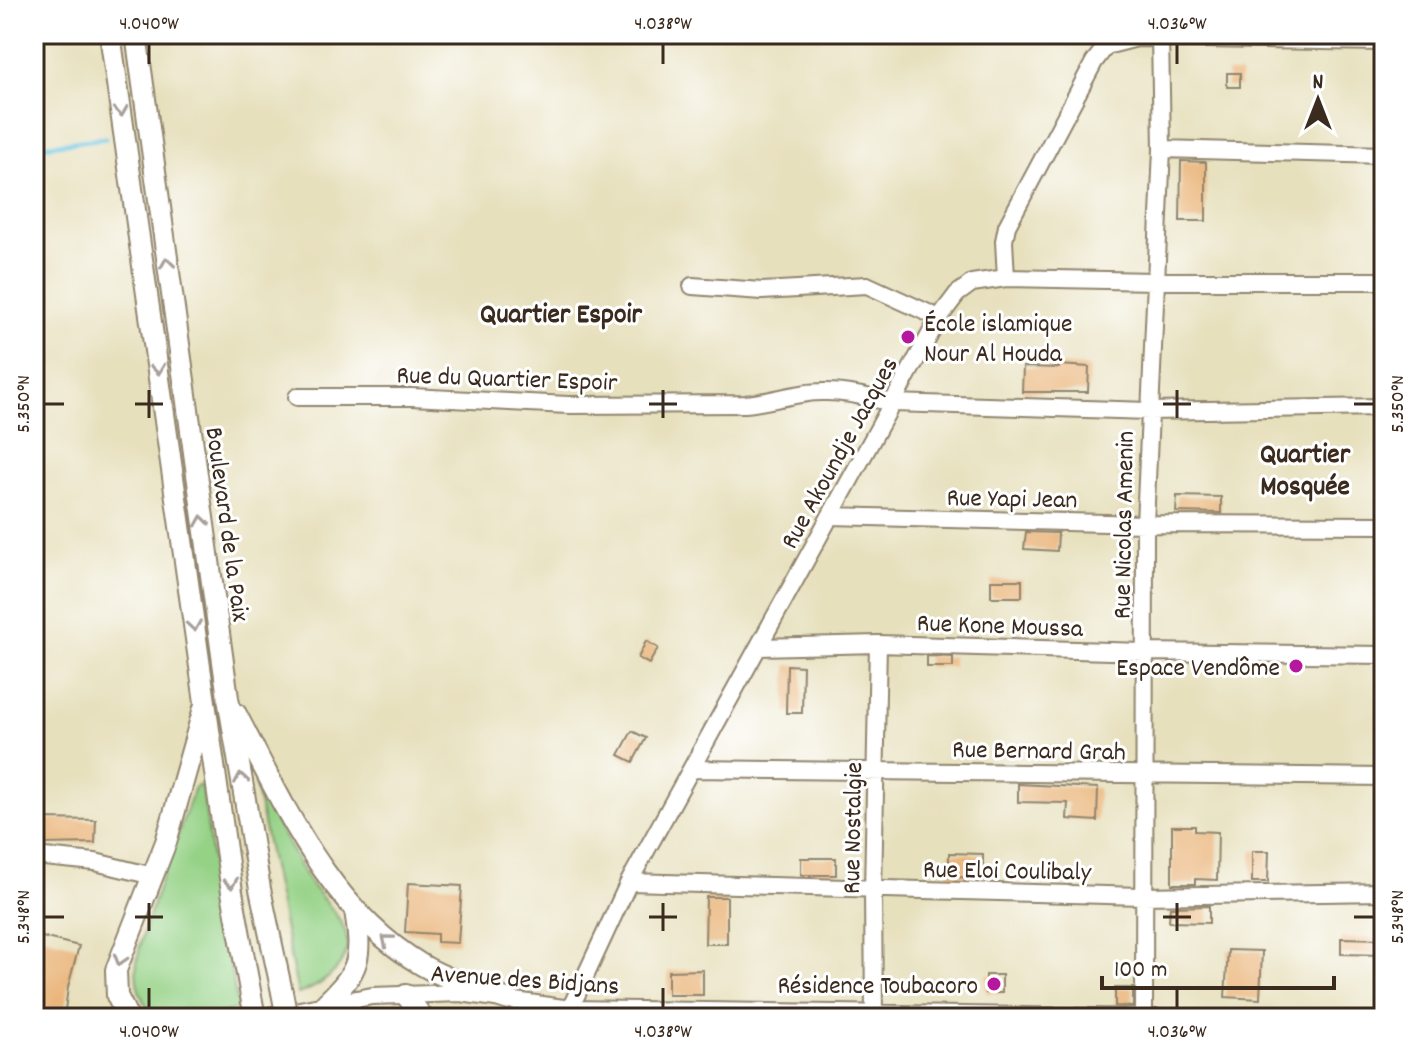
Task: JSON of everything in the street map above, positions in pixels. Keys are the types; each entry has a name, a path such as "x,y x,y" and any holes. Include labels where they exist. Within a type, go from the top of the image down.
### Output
{"main road":[{"name":"Boulevard de la Paix","path":"110,34 232,892 265,1013"},
{"name":"Boulevard de la Paix","path":"136,34 228,698 260,889 282,992 265,1013"},
{"path":"228,698 300,834 355,910 392,944 423,965 506,999"},
{"path":"128,1018 117,996 116,970 166,842 206,701"},
{"path":"326,1003 349,980 356,961 360,943 355,910"},
{"path":"406,995 423,1018"},
{"path":"531,1018 570,1013"}],"street":[{"path":"1006,278 1004,241 1007,226 1094,62 1106,46 1137,38 1160,37 1384,42"},
{"name":"Rue Nicolas Amenin","path":"1144,1018 1145,524 1162,149 1160,37"},
{"path":"1162,149 1384,155"},
{"name":"Rue Akoundje Jacques","path":"570,1013 629,882 939,318 957,294 972,283 1006,278 1384,281"},
{"path":"692,286 762,291 867,285 939,318"},
{"name":"Rue du Quartier Espoir","path":"297,397 412,397 568,405 745,404 768,403 821,392 853,394 893,403 1149,411 1384,407"},
{"name":"Rue Yapi Jean","path":"830,516 1145,524 1384,525"},
{"name":"Rue Kone Moussa","path":"759,647 878,644 1384,655"},
{"name":"Rue Nostalgie","path":"874,1016 878,644"},
{"name":"Rue Bernard Grah","path":"693,769 1384,777"},
{"path":"34,856 95,862 153,876"},
{"name":"Rue Eloi Coulibaly","path":"629,882 1142,896 1384,892"},
{"name":"Avenue des Bidjans","path":"265,1013 372,996 461,993 570,1013 1157,1018"}],"green space":[{"path":"255,784 306,877 340,920 347,938 347,949 337,969 319,984 298,994"},
{"path":"202,785 217,898 238,1008 202,1018 166,1018 145,1004 137,980 137,963 146,924 195,787"}],"building":[{"path":"1227,73 1240,73 1240,87 1227,87"},
{"path":"1181,161 1206,162 1206,221 1180,221"},
{"path":"1059,365 1089,367 1088,392 1022,392 1023,367 1059,368"},
{"path":"1177,496 1221,497 1221,513 1176,512"},
{"path":"1026,532 1058,533 1057,551 1024,549"},
{"path":"991,580 1022,580 1022,597 991,597"},
{"path":"646,641 658,648 649,664 638,658"},
{"path":"927,656 953,657 953,667 927,667"},
{"path":"787,665 803,666 802,713 786,713"},
{"path":"632,731 646,738 633,762 619,755"},
{"path":"1018,784 1098,788 1097,821 1067,819 1068,803 1018,802"},
{"path":"43,819 96,820 95,843 42,844"},
{"path":"1172,826 1195,826 1195,831 1218,832 1217,880 1195,879 1195,884 1172,884"},
{"path":"1252,851 1269,851 1268,882 1252,882"},
{"path":"949,853 983,854 983,878 949,877"},
{"path":"801,858 836,858 836,875 801,875"},
{"path":"408,883 462,886 458,943 437,942 437,934 405,932"},
{"path":"706,897 727,897 727,944 705,944"},
{"path":"1209,906 1209,923 1169,922 1170,907"},
{"path":"34,935 79,946 68,987 64,1018 34,1018"},
{"path":"1341,938 1384,939 1384,955 1341,954"},
{"path":"1228,950 1262,951 1260,999 1225,997"},
{"path":"703,970 703,995 668,995 668,971"},
{"name":"Résidence Toubacoro","path":"986,975 1002,975 1002,993 986,993"},
{"path":"1115,988 1133,988 1133,1007 1115,1006"}],"waterway":[{"path":"34,147 105,138"}],"place":[{"name":"École islamique Nour Al Houda","path":"908,337"},
{"name":"Espace Vendôme","path":"1296,666"},
{"name":"Résidence Toubacoro","path":"994,984"}],"district":[{"name":"Quartier Espoir","path":"561,312"},
{"name":"Quartier Mosquée","path":"1305,468"}]}
